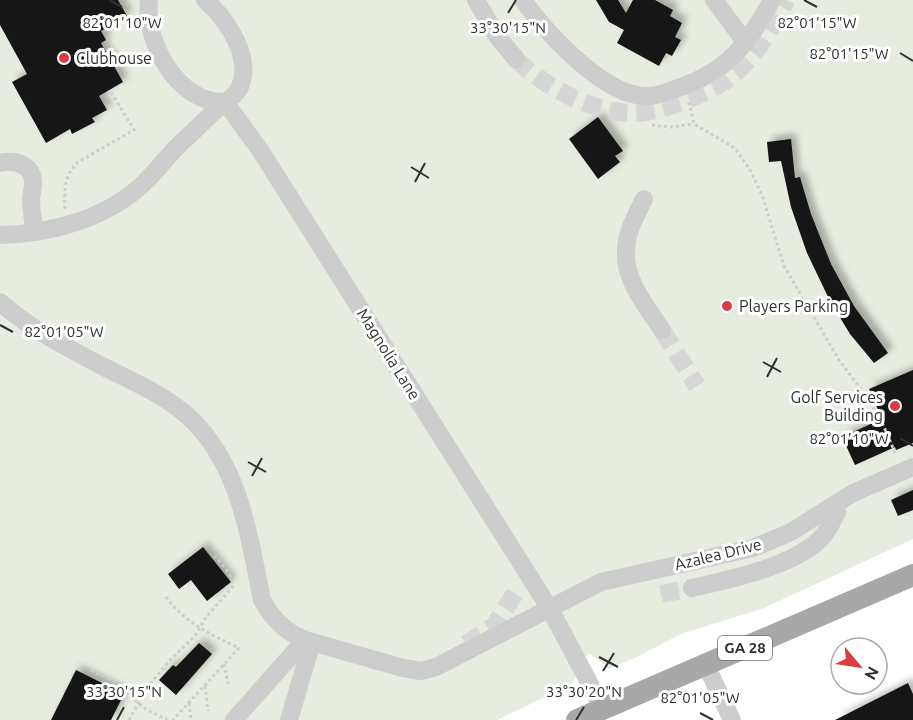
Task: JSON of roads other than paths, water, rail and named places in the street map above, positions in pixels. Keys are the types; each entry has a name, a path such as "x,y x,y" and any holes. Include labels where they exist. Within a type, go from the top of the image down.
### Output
{"main road":[{"name":"GA 28","path":"577,720 913,575"}],"street":[{"path":"149,0 152,34 166,66 194,94 208,101 225,102"},
{"path":"0,235 35,232 66,225 114,206 146,182 180,144 235,94 242,81 239,49 226,21 205,0"},
{"path":"476,0 497,36 516,59"},
{"path":"523,0 555,39 590,70 612,86 637,95 649,96 686,86 710,74 734,56 746,43 772,0"},
{"path":"714,0 746,43"},
{"name":"Magnolia Lane","path":"225,102 260,150 550,609 603,709"},
{"path":"0,164 8,161 24,164 33,176 31,197 35,232"},
{"path":"644,199 632,223 626,251 631,280 662,330"},
{"name":"Azalea Drive","path":"0,302 39,333 159,397 192,420 227,470 243,508 262,600 269,613 279,624 308,641 403,668 421,671 436,667 601,582 753,548 791,532 853,493 906,464"},
{"path":"692,588 755,573 795,556 822,537 837,512 836,504"},
{"path":"234,720 308,641"},
{"path":"289,720 308,641"},
{"path":"706,665 732,720"}],"tunnel":[{"path":"516,59 555,89 587,104 620,112 635,113 656,110 703,93 732,75 759,46 786,0"},
{"path":"662,330 697,386"},
{"path":"466,644 494,626 519,587"},
{"path":"661,594 692,588"}],"place":[{"name":"Clubhouse","path":"64,58"},
{"name":"Players Parking","path":"727,306"},
{"name":"Golf Services Building","path":"895,406"}]}
